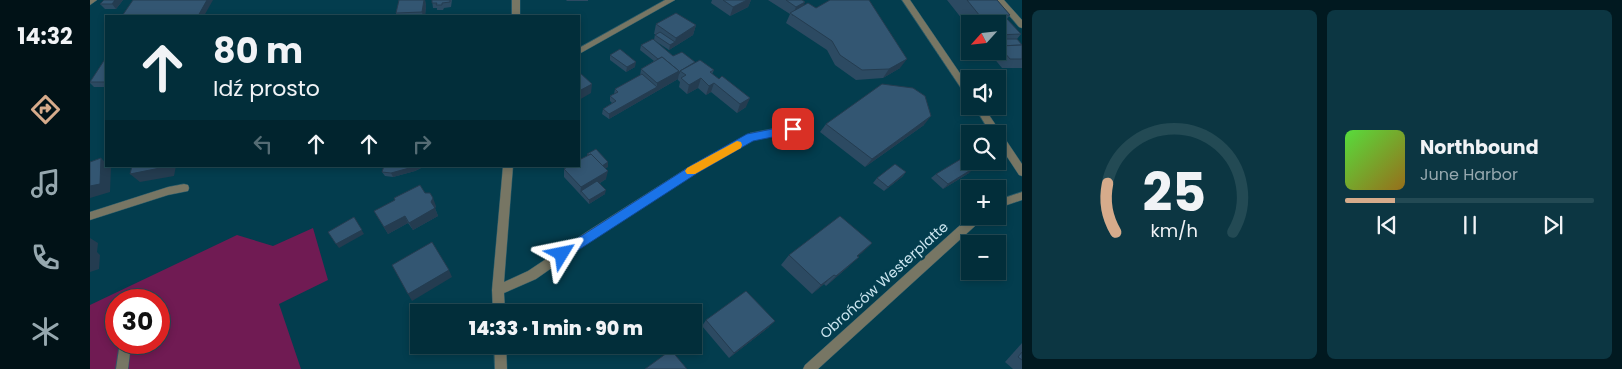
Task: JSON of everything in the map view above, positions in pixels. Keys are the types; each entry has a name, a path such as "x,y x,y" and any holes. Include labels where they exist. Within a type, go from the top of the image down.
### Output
{"street":[{"path":"90,3 93,0"},
{"path":"516,0 516,15"},
{"path":"580,50 671,0"},
{"path":"906,0 961,81"},
{"path":"1000,0 1022,25"},
{"path":"498,290 532,275 680,178 751,137 793,129"},
{"path":"1006,148 1022,172"},
{"path":"499,304 498,290 508,167"},
{"path":"90,216 168,191 184,188"},
{"path":"1006,201 1022,196"},
{"name":"Obrońców Westerplatte","path":"809,369 969,225"},
{"path":"122,369 124,354"},
{"path":"501,354 502,369"}],"shaded area":[{"path":"313,228 328,280 279,304 301,369 90,369 90,305 105,298 105,354 170,354 170,289 124,289 237,235 273,246"}],"building":[{"path":"104,0 115,0 112,4 100,4"},
{"path":"133,0 207,0 199,15 123,15"},
{"path":"399,0 424,0 422,12 396,13"},
{"path":"432,0 450,0 450,2 436,5 437,3 432,3"},
{"path":"723,0 747,0 733,7"},
{"path":"786,0 802,0 805,2 796,7"},
{"path":"830,0 869,0 907,59 889,69 862,70 840,55 832,41 790,13 808,3 816,8"},
{"path":"967,0 997,0 1010,15 1006,15 979,15"},
{"path":"676,13 696,25 676,38 656,24"},
{"path":"1007,19 1021,34 1006,35"},
{"path":"660,32 675,42 670,45 655,35"},
{"path":"653,39 673,56 682,52 695,62 680,71 678,75 679,71 662,57 658,59 641,45"},
{"path":"1006,39 1017,39 1022,45 1006,46"},
{"path":"1022,45 1022,59 1010,59 1006,54 1006,46"},
{"path":"620,49 636,62 627,67 610,55"},
{"path":"662,57 679,71 657,83 641,69"},
{"path":"105,59 105,82 90,82"},
{"path":"700,60 714,70 710,72 719,79 722,76 750,98 740,104 714,83 709,86 701,78 689,85 681,78 686,75 680,71"},
{"path":"580,73 592,84 580,90"},
{"path":"642,74 657,87 609,114 603,109 616,101 610,96 618,92 615,89"},
{"path":"882,84 913,88 925,96 931,116 872,159 826,124"},
{"path":"596,149 608,162 602,166 591,154 587,154"},
{"path":"591,154 608,171 581,187 564,169 567,167 580,167 580,160"},
{"path":"101,158 100,184 90,186 90,162"},
{"path":"961,159 961,170 971,170 948,184 936,174"},
{"path":"895,164 906,172 888,187 877,178"},
{"path":"132,167 165,167 130,174"},
{"path":"384,167 413,167 391,173 382,172"},
{"path":"597,181 606,190 589,200 581,191"},
{"path":"420,185 425,193 430,193 433,198 431,202 435,208 409,223 405,216 384,227 374,211"},
{"path":"840,216 872,243 857,256 859,257 836,276 834,275 821,285 789,255"},
{"path":"354,217 362,230 336,244 328,232"},
{"path":"432,242 449,270 408,294 392,265"},
{"path":"746,291 775,321 734,353 706,320"},
{"path":"1022,352 1022,360 1018,357"},
{"path":"666,354 674,354 687,369 645,369"}],"slow traffic":[{"path":"691,171 737,145"}],"route":[{"path":"562,254 696,168 751,137 793,129"}]}
